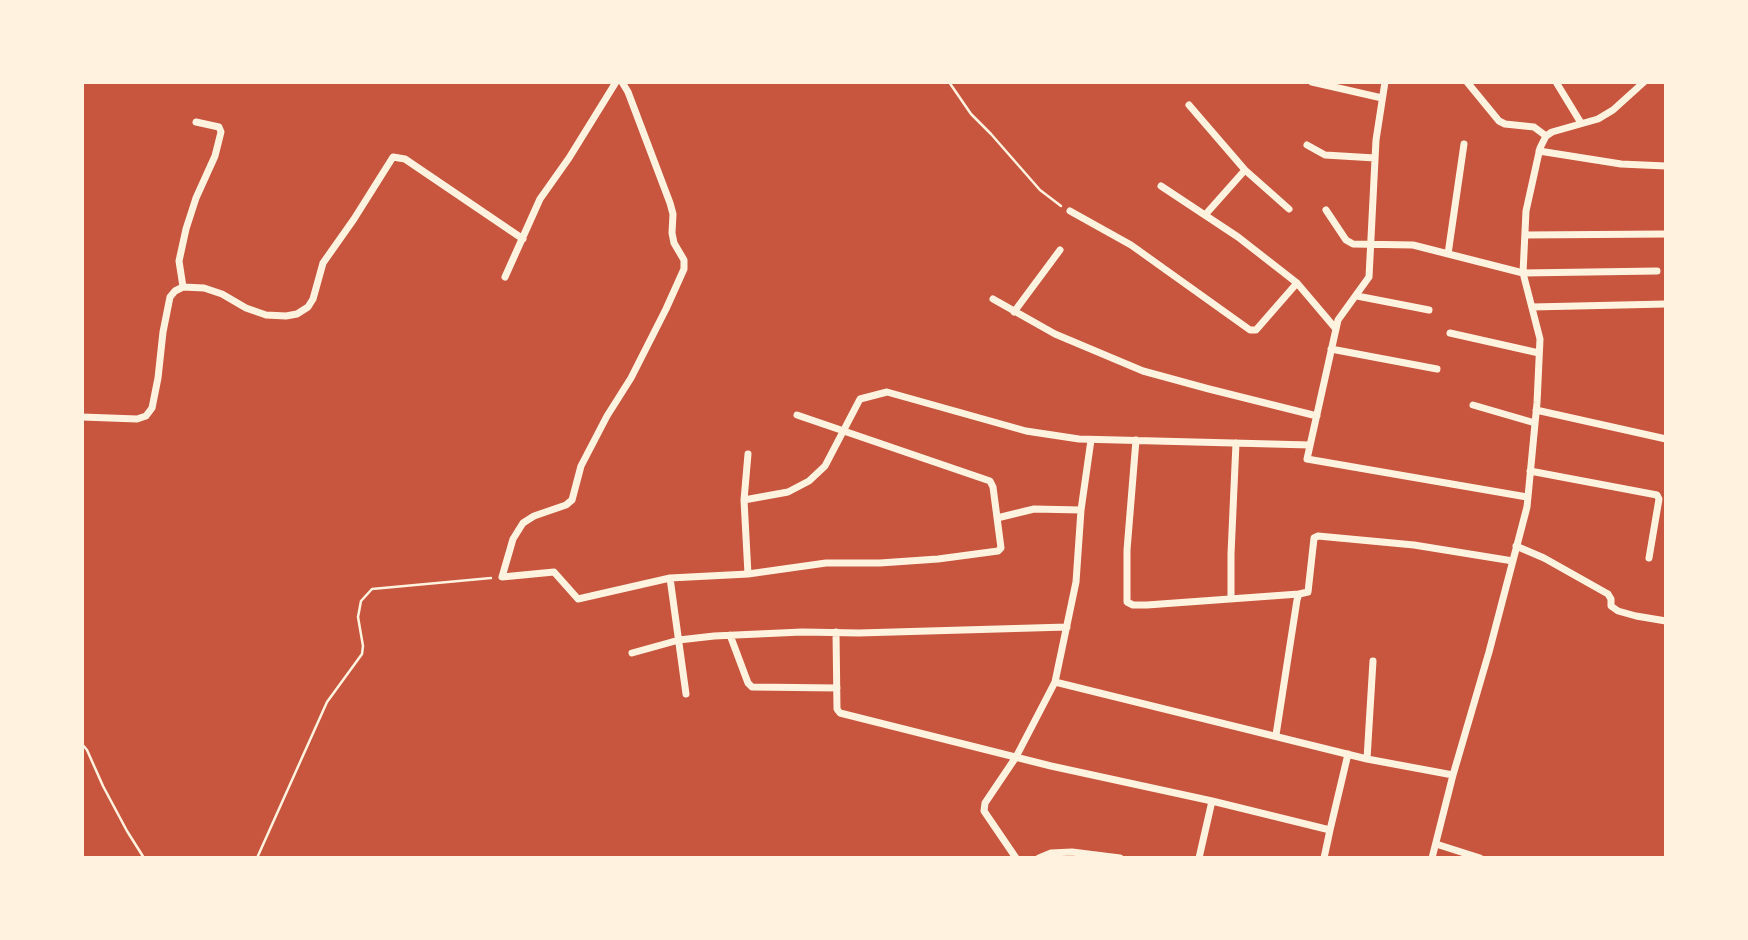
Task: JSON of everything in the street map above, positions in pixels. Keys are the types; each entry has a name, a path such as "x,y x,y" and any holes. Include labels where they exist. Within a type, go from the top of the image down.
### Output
{"street":[{"path":"505,277 540,199 619,82 628,92 670,203 674,243 684,260 684,269 631,377 581,466 572,500 523,523 513,540 502,577 554,572 578,598 670,578 748,574 826,563 927,560 998,551 1001,548 990,481 797,415"},
{"path":"1312,82 1382,97"},
{"path":"1385,82 1376,140 1369,278 1338,320 1307,459 1528,497"},
{"path":"1467,82 1499,121 1534,127 1546,136"},
{"path":"1556,82 1581,124"},
{"path":"1432,858 1527,507 1540,339 1523,273 1526,211 1539,152 1546,136 1598,119 1613,110 1643,82"},
{"path":"1189,105 1245,170 1289,209"},
{"path":"183,287 179,261 186,229 196,198 215,156 221,132 219,127 196,122"},
{"path":"1448,254 1464,144"},
{"path":"1307,145 1325,155 1375,158"},
{"path":"1539,152 1621,164 1666,166"},
{"path":"82,417 137,419 146,416 152,408 158,379 170,297 183,287 204,288 222,294 267,316 297,314 307,307 313,299 323,263 393,157 405,159 523,239"},
{"path":"1205,215 1245,170"},
{"path":"1161,186 1238,237 1297,283 1336,329"},
{"path":"1326,210 1346,240 1353,244 1413,245 1523,273 1657,271"},
{"path":"1070,211 1131,245 1250,330 1256,330 1297,283"},
{"path":"1525,235 1666,234"},
{"path":"1014,312 1060,250"},
{"path":"1357,296 1429,310"},
{"path":"993,299 1055,334 1143,371 1317,416"},
{"path":"1532,307 1666,304"},
{"path":"1450,333 1539,354"},
{"path":"1331,349 1437,369"},
{"path":"744,500 788,492 809,481 825,466 860,399 887,392 1026,431 1079,439 1310,445"},
{"path":"1473,405 1535,424"},
{"path":"1536,410 1666,439"},
{"path":"1016,858 984,811 985,803 1016,757 1055,682 1076,582 1081,510 1091,440"},
{"path":"1136,440 1127,550 1126,602 1133,605 1308,592 1314,538 1318,536 1414,545 1513,561"},
{"path":"1231,598 1236,443"},
{"path":"748,454 744,500 748,574"},
{"path":"1530,471 1657,495 1659,499 1649,558"},
{"path":"997,518 1034,509 1081,510"},
{"path":"1516,546 1544,558 1608,594 1611,606 1618,611 1666,621"},
{"path":"670,578 686,694"},
{"path":"1276,735 1299,594"},
{"path":"632,653 679,640 730,635 1067,627"},
{"path":"836,632 837,709 840,713 1330,830"},
{"path":"730,635 748,683 752,687 837,688"},
{"path":"1367,759 1373,661"},
{"path":"1055,682 1367,759 1453,775"},
{"path":"1324,858 1348,754"},
{"path":"1199,858 1212,801"},
{"path":"1436,844 1480,858"},
{"path":"1039,858 1051,853 1119,858"}],"path":[{"path":"949,82 971,114 1040,190 1070,211"},
{"path":"257,858 327,702 362,654 358,617 361,601 372,590 502,577"},
{"path":"82,744 127,831 145,858"}]}
